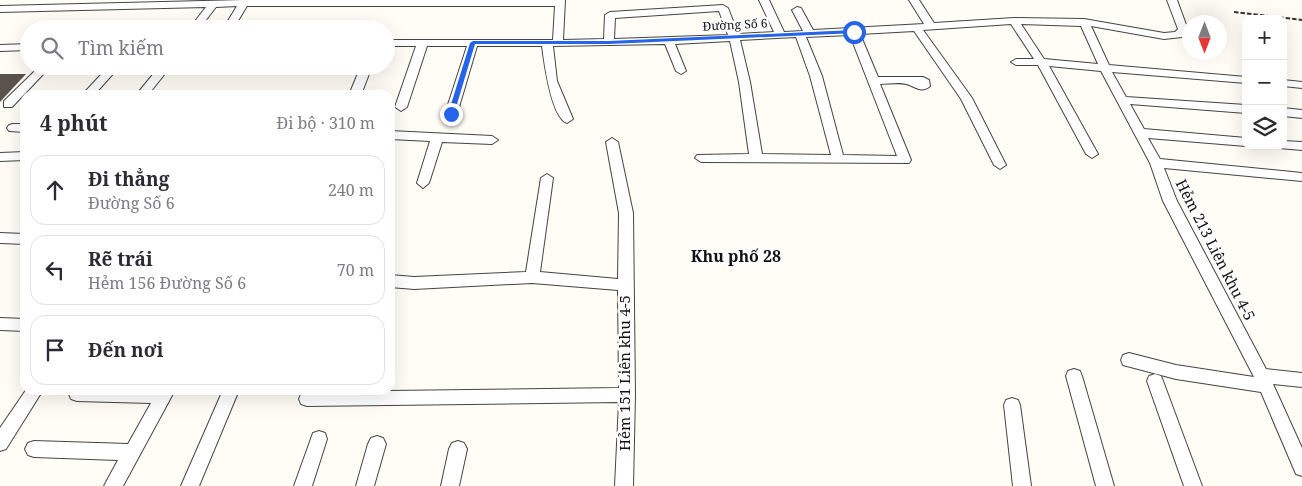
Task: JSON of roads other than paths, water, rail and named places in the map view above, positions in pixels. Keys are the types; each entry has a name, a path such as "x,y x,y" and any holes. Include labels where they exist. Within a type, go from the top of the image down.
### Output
{"street":[{"path":"764,0 780,35"},
{"path":"914,0 930,26"},
{"name":"Đường Số 6","path":"395,42 609,43 669,41 854,32 1014,21 1084,22 1164,36 1178,35 1183,30 1172,0"},
{"path":"0,9 219,2 560,1 552,43 551,81 567,119"},
{"path":"202,20 219,2"},
{"path":"234,20 244,3"},
{"path":"609,43 610,15 723,8 736,38 745,81 756,159"},
{"path":"797,10 838,158"},
{"path":"1014,21 1054,80 1092,154"},
{"name":"Hẻm 213 Liên khu 4-5","path":"1084,22 1104,68 1124,100 1156,163 1170,201 1263,380 1302,468"},
{"path":"916,27 966,98 1000,165"},
{"path":"701,158 862,158 872,161 905,160 854,32"},
{"path":"669,41 681,71"},
{"path":"401,107 423,42"},
{"path":"451,114 473,43"},
{"path":"0,48 20,47"},
{"path":"1016,62 1041,62 1242,80"},
{"path":"22,90 37,75"},
{"path":"93,90 107,75"},
{"path":"146,90 159,75"},
{"path":"357,90 363,75"},
{"path":"874,81 908,80"},
{"path":"1287,83 1302,85"},
{"path":"8,104 20,92"},
{"path":"1124,100 1242,110"},
{"path":"1287,112 1302,114"},
{"path":"1140,133 1242,142"},
{"path":"395,135 492,140"},
{"path":"423,183 437,138"},
{"path":"612,142 626,213 625,285"},
{"path":"1287,145 1302,146"},
{"path":"0,157 20,156"},
{"path":"1156,163 1302,177"},
{"path":"532,277 547,178"},
{"path":"0,238 20,239"},
{"name":"Hẻm 151 Liên khu 4-5","path":"395,281 414,283 532,277 625,285 627,395 624,486"},
{"path":"0,324 20,325"},
{"path":"1129,360 1176,372 1263,380 1302,380"},
{"path":"1074,376 1105,486"},
{"path":"1155,381 1193,486"},
{"path":"0,443 33,395"},
{"path":"113,486 165,395"},
{"path":"190,486 229,395"},
{"path":"307,400 627,395"},
{"path":"1012,405 1022,486"},
{"path":"303,486 319,439"},
{"path":"366,486 377,444"},
{"path":"34,449 132,452"},
{"path":"450,486 458,449"}],"district":[{"name":"Khu phố 28","path":"736,256"}]}
